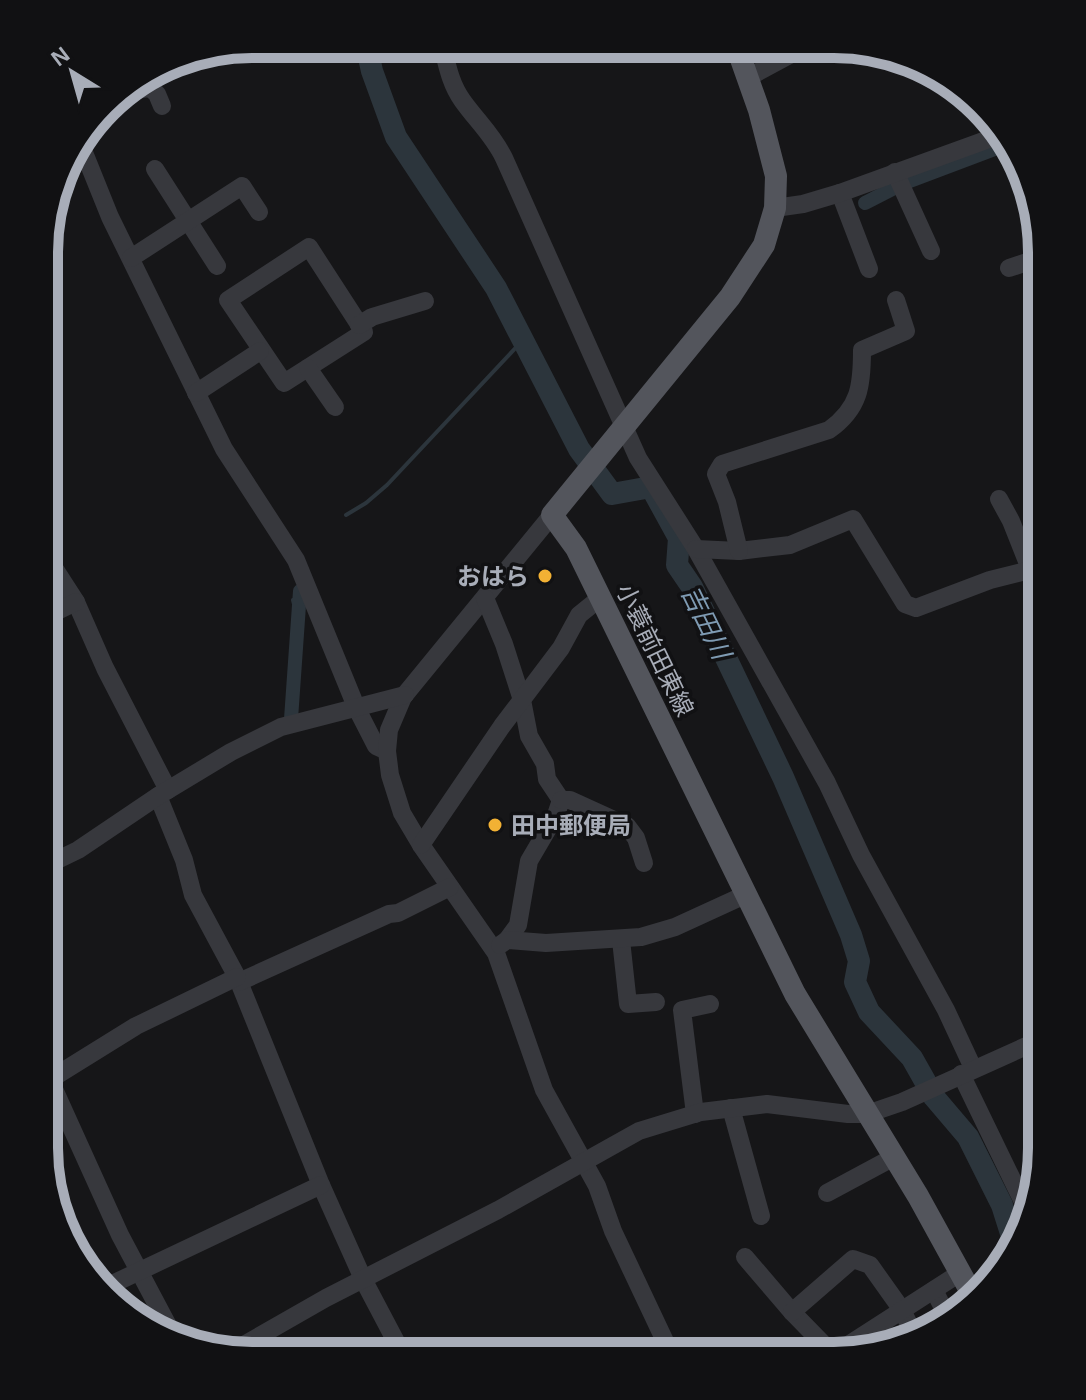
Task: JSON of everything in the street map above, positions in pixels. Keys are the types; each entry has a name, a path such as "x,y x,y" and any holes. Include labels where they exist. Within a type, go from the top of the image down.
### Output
{"main road":[{"path":"558,506 720,309 764,245 775,208 776,176 759,110 740,58"},
{"name":"小蓑前田東線","path":"558,506 600,598 795,994 968,1288"}],"street":[{"path":"446,58 462,101 495,141 504,158 619,430 696,549 827,783 861,855 946,1010 963,1073 1021,1198"},
{"path":"747,78 784,58"},
{"path":"148,88 157,94 162,106"},
{"path":"775,208 899,180 991,139"},
{"path":"84,154 99,193 224,449 296,560 357,709 376,746 387,751"},
{"path":"155,169 217,266"},
{"path":"899,180 931,251"},
{"path":"131,258 242,186 259,212"},
{"path":"840,193 869,269"},
{"path":"309,247 364,332 284,383 260,351 228,300 309,247"},
{"path":"1009,268 1028,262"},
{"path":"739,551 727,502 716,474 722,464 829,430 841,421 852,407 862,385 862,350 906,331 896,300"},
{"path":"359,325 372,317 425,301"},
{"path":"196,393 260,351"},
{"path":"308,368 335,407"},
{"path":"999,499 1028,553"},
{"path":"558,506 405,695 389,730 387,751 390,775 402,813 421,845 450,887 501,944 544,1090 597,1186 613,1231 665,1342"},
{"path":"696,549 739,551 790,545 853,519 905,604 916,608 990,580 1028,570"},
{"path":"58,574 76,602 163,793 193,895 238,980 321,1185 364,1281 396,1342"},
{"path":"485,598 522,700 529,736 545,764 547,779 561,800"},
{"path":"421,845 543,669 561,648 579,615 600,598"},
{"path":"58,611 76,602"},
{"path":"58,860 231,752 281,727 405,695"},
{"path":"561,800 570,800 627,826 636,838 644,863"},
{"path":"501,944 518,925 529,861 556,815 561,800"},
{"path":"58,1075 136,1026 389,914 398,913 450,887"},
{"path":"501,944 621,940 675,927 747,894"},
{"path":"621,940 628,1004 656,1002"},
{"path":"695,1114 682,1010 710,1004"},
{"path":"249,1342 639,1131 695,1114 767,1104 867,1114 902,1102 1028,1045"},
{"path":"58,1105 138,1272 165,1321"},
{"path":"731,1108 761,1216"},
{"path":"827,1193 894,1157"},
{"path":"113,1283 321,1185"},
{"path":"745,1257 792,1312 823,1342"},
{"path":"792,1312 853,1259 870,1265 910,1326"},
{"path":"875,1337 902,1310 960,1273"},
{"path":"934,1290 943,1308"}],"waterway":[{"name":"吉田川","path":"369,58 396,137 496,288 579,449 612,494 651,487 679,538 677,565 692,587 783,777 851,935 859,961 855,982 869,1012 912,1058 934,1097 968,1137 1002,1205 1010,1230"},
{"path":"865,203 902,184 997,148"},
{"path":"346,515 387,485 523,340"},
{"path":"291,719 300,591"},
{"path":"293,600 298,621"}],"place":[{"name":"おはら","path":"545,576"},
{"name":"田中郵便局","path":"495,825"}]}
